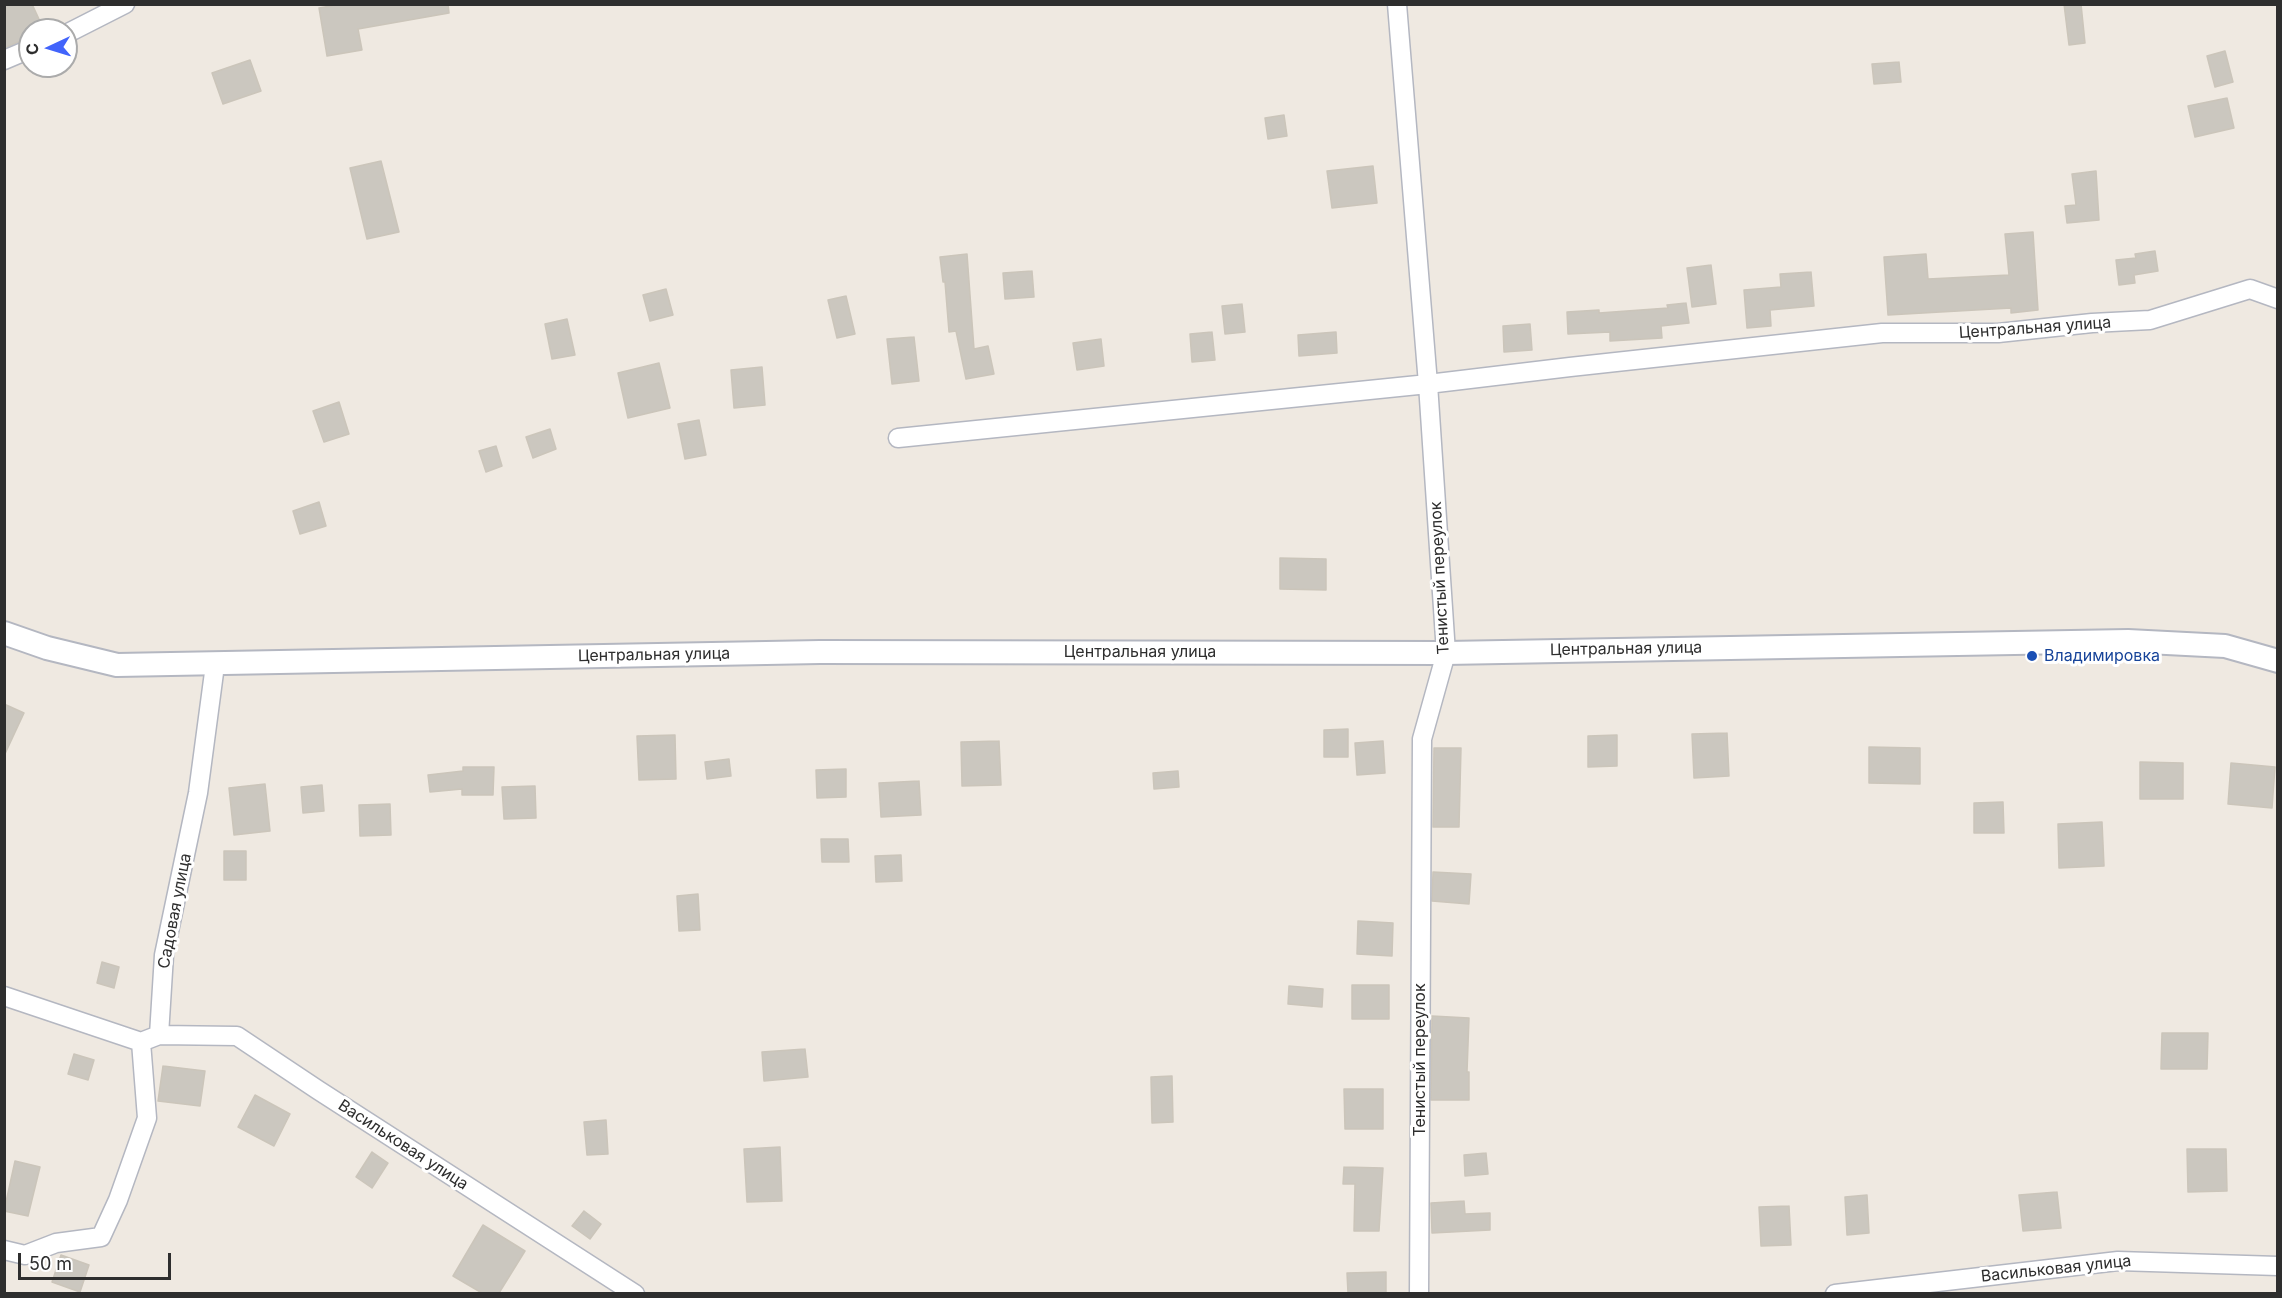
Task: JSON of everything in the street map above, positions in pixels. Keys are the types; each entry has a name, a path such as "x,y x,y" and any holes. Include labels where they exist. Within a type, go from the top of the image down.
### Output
{"street":[{"path":"78,28 125,4"},
{"name":"Тенистый переулок","path":"1397,4 1428,384 1446,653 1422,740 1419,1293"},
{"path":"4,60 18,54"},
{"name":"Центральная улица","path":"898,438 1428,384 1581,365 1882,333 1998,333 2092,323 2150,320 2250,289 2277,299"},
{"name":"Центральная улица","path":"4,633 47,648 117,665 215,665 820,652 1446,653 2128,641 2225,646 2277,660"},
{"name":"Садовая улица","path":"159,1035 164,955 198,793 215,665"},
{"path":"4,996 141,1042 159,1035"},
{"name":"Васильковая улица","path":"159,1035 237,1036 635,1293"},
{"path":"4,1250 25,1255 56,1243 101,1237 118,1200 147,1118 141,1042"},
{"name":"Васильковая улица","path":"1834,1293 2118,1261 2277,1266"}],"building":[{"path":"4,4 32,4 38,18 18,18 18,42 4,48"},
{"path":"342,4 448,4 449,13 358,29 362,50 327,56 319,8"},
{"path":"2064,4 2081,4 2085,43 2069,45"},
{"path":"2225,51 2233,82 2215,87 2207,56"},
{"path":"250,60 261,91 223,104 212,73"},
{"path":"1899,62 1901,82 1874,84 1872,64"},
{"path":"2227,98 2234,128 2195,137 2188,106"},
{"path":"1284,115 1287,136 1268,139 1265,118"},
{"path":"381,161 399,232 367,239 350,168"},
{"path":"1373,166 1377,203 1332,208 1327,171"},
{"path":"2096,171 2099,220 2067,223 2065,206 2076,205 2072,174"},
{"path":"2033,232 2038,310 2011,313 2011,308 1888,315 1884,257 1926,254 1928,279 2009,275 2005,234"},
{"path":"2155,251 2158,271 2134,275 2135,283 2119,285 2116,260 2136,258 2135,254"},
{"path":"967,254 974,349 988,346 994,374 966,379 956,331 949,332 945,282 943,282 940,257"},
{"path":"1711,265 1716,304 1692,307 1687,268"},
{"path":"1032,271 1034,297 1005,299 1003,273"},
{"path":"1811,272 1814,306 1770,310 1771,326 1747,328 1744,290 1781,287 1780,274"},
{"path":"666,289 673,315 650,321 643,295"},
{"path":"846,296 855,334 837,338 828,300"},
{"path":"1686,303 1689,323 1661,326 1662,338 1610,341 1610,332 1568,334 1567,312 1599,310 1599,313 1668,308 1667,305"},
{"path":"1242,304 1245,332 1225,334 1222,306"},
{"path":"567,319 575,355 552,359 545,324"},
{"path":"1530,324 1532,350 1504,352 1503,326"},
{"path":"1212,332 1215,360 1192,362 1190,334"},
{"path":"1336,332 1337,353 1299,356 1298,335"},
{"path":"914,337 919,381 892,384 887,339"},
{"path":"1101,339 1104,366 1077,370 1073,343"},
{"path":"659,363 670,408 628,418 618,373"},
{"path":"762,367 765,405 734,408 731,370"},
{"path":"339,402 349,434 324,442 313,411"},
{"path":"699,420 706,455 685,459 678,424"},
{"path":"550,429 556,449 533,458 526,437"},
{"path":"496,446 502,466 486,472 479,451"},
{"path":"319,502 326,526 300,534 293,511"},
{"path":"1280,558 1326,559 1326,590 1280,589"},
{"path":"4,704 24,713 4,756"},
{"path":"1348,729 1348,757 1324,757 1324,730"},
{"path":"1727,733 1729,776 1694,778 1692,734"},
{"path":"675,735 676,779 639,780 637,736"},
{"path":"1617,735 1617,766 1588,767 1588,736"},
{"path":"999,741 1001,785 962,786 961,742"},
{"path":"1383,741 1385,773 1357,775 1355,743"},
{"path":"1869,747 1920,748 1920,784 1869,783"},
{"path":"1434,748 1461,748 1459,827 1433,827"},
{"path":"729,759 731,776 707,779 705,762"},
{"path":"2140,762 2183,763 2183,799 2140,799"},
{"path":"2231,763 2275,767 2272,808 2228,804"},
{"path":"463,767 494,767 493,795 462,795 462,789 430,792 428,775 463,771"},
{"path":"846,769 846,797 817,798 816,770"},
{"path":"1178,771 1179,787 1154,789 1153,773"},
{"path":"919,781 921,815 881,817 879,783"},
{"path":"265,784 270,831 234,835 229,788"},
{"path":"322,785 324,811 303,813 301,787"},
{"path":"535,786 536,818 504,819 502,787"},
{"path":"2003,802 2004,833 1974,833 1974,803"},
{"path":"390,804 391,835 360,836 359,805"},
{"path":"2102,822 2104,866 2059,868 2058,824"},
{"path":"821,839 848,839 849,862 822,862"},
{"path":"224,851 246,851 246,880 224,880"},
{"path":"901,855 902,881 876,882 875,856"},
{"path":"1433,872 1471,874 1469,904 1432,901"},
{"path":"698,894 700,930 679,931 677,896"},
{"path":"1358,921 1393,923 1392,956 1357,954"},
{"path":"102,962 119,967 114,988 97,983"},
{"path":"1352,985 1389,985 1389,1019 1352,1019"},
{"path":"1289,986 1323,989 1322,1007 1288,1004"},
{"path":"1432,1016 1469,1018 1467,1072 1469,1072 1469,1100 1431,1100"},
{"path":"2162,1033 2208,1033 2207,1069 2161,1069"},
{"path":"805,1049 808,1077 764,1081 762,1052"},
{"path":"74,1054 94,1060 88,1080 68,1074"},
{"path":"163,1066 205,1071 200,1106 158,1101"},
{"path":"1172,1076 1173,1122 1152,1123 1151,1077"},
{"path":"1344,1089 1383,1089 1383,1129 1345,1129"},
{"path":"255,1095 290,1114 274,1146 238,1127"},
{"path":"606,1120 608,1154 587,1155 584,1122"},
{"path":"780,1147 782,1201 747,1202 744,1149"},
{"path":"2187,1149 2226,1149 2227,1191 2188,1192"},
{"path":"372,1152 388,1163 372,1188 356,1177"},
{"path":"1486,1153 1488,1174 1465,1176 1464,1155"},
{"path":"15,1161 40,1167 28,1216 4,1211"},
{"path":"1344,1167 1383,1168 1379,1231 1354,1231 1355,1184 1343,1184"},
{"path":"2057,1192 2061,1228 2023,1231 2019,1195"},
{"path":"1867,1195 1869,1233 1847,1235 1845,1197"},
{"path":"1464,1201 1465,1214 1490,1213 1490,1230 1432,1233 1431,1203"},
{"path":"1789,1206 1791,1245 1761,1246 1759,1207"},
{"path":"584,1211 601,1224 590,1239 572,1226"},
{"path":"483,1225 525,1251 499,1293 482,1293 453,1276"},
{"path":"61,1255 89,1265 80,1292 52,1282"},
{"path":"1386,1272 1386,1293 1348,1293 1347,1273"}],"place":[{"name":"Владимировка","path":"2032,656"}]}
